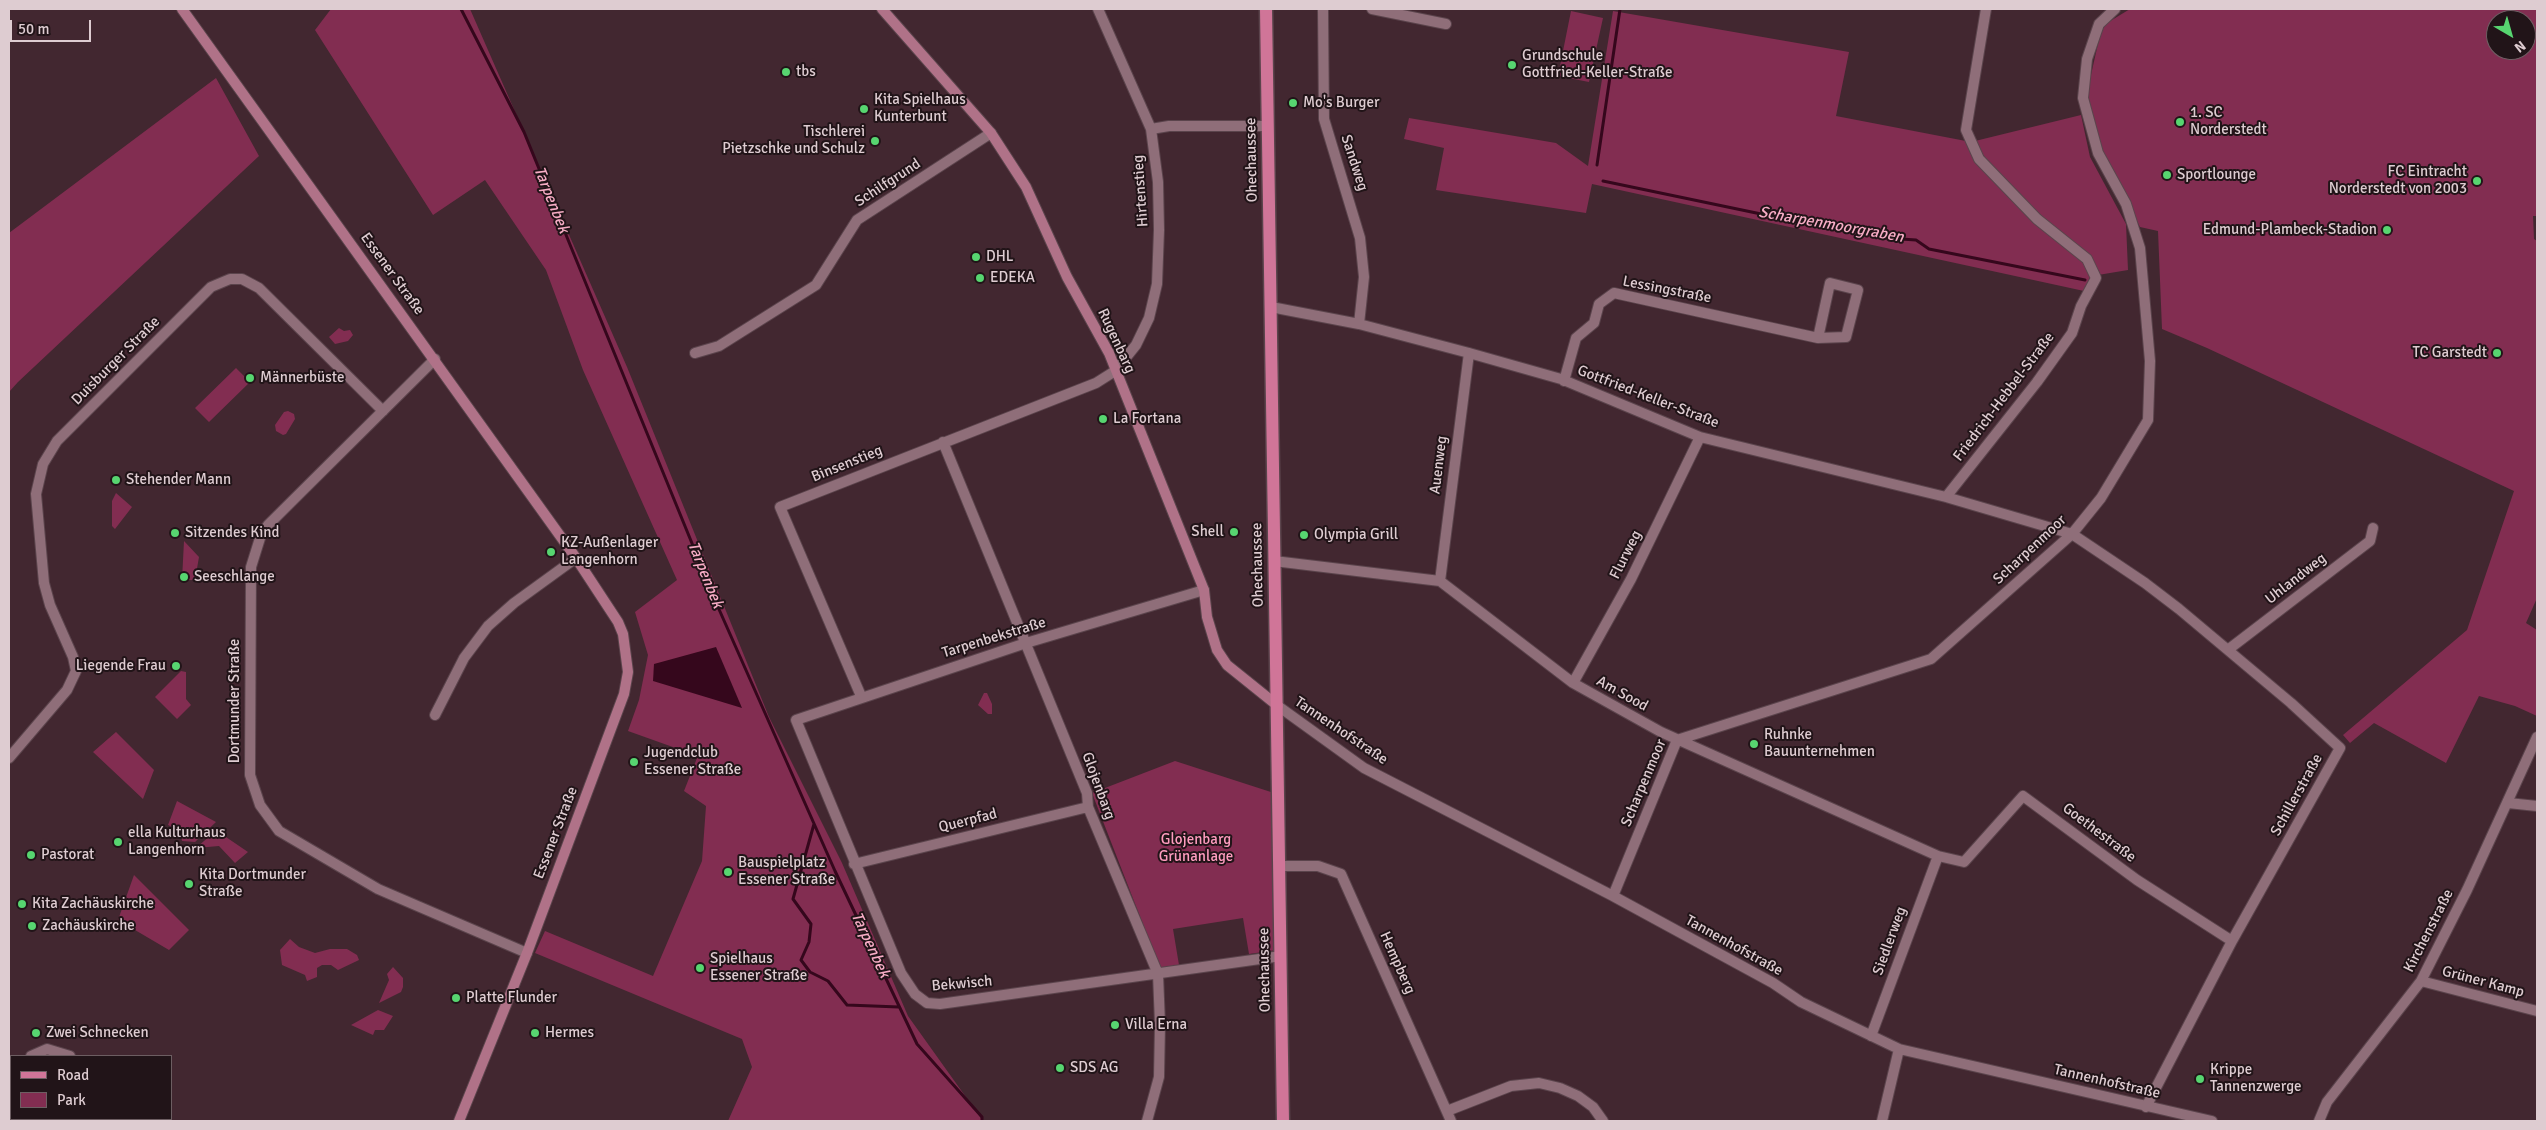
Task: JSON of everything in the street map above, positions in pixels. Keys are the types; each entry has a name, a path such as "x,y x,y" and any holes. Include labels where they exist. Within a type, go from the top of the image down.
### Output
{"main road":[{"name":"Ohechaussee","path":"1266,9 1274,561 1281,866 1283,1121"}],"street":[{"name":"Essener Straße","path":"182,9 576,558 618,622 627,648 628,672 618,713 527,953 459,1121"},
{"name":"Rugenbarg","path":"882,9 991,134 1026,187 1060,263 1109,353 1204,590 1211,633 1217,650 1227,665 1278,706"},
{"name":"Hirtenstieg","path":"1098,9 1151,129 1158,182 1157,284 1149,318 1136,345 1115,371"},
{"name":"Sandweg","path":"1323,9 1324,119 1360,238 1364,277 1359,324"},
{"path":"1372,9 1446,24"},
{"name":"Friedrich-Hebbel-Straße","path":"1946,497 2037,382 2072,333 2081,306 2096,278 2087,259 2037,219 1980,159 1966,130 1986,9"},
{"name":"Scharpenmoor","path":"1613,896 1677,740 1931,659 2072,534 2101,498 2148,420 2150,361 2140,248 2126,204 2098,153 2083,98 2087,59 2099,24 2115,9"},
{"path":"1151,129 1168,126 1268,126"},
{"name":"Schilfgrund","path":"695,353 718,346 816,286 857,220 991,134"},
{"name":"Duisburger Straße","path":"9,758 67,690 75,676 76,667 73,657 50,605 44,583 36,494 43,464 57,441 211,287 230,279 242,279 258,288 383,411"},
{"name":"Lessingstraße","path":"1564,381 1576,338 1594,323 1599,304 1614,293 1818,338 1846,337 1858,290 1830,283 1818,338"},
{"name":"Gottfried-Keller-Straße","path":"1271,307 1359,324 1469,353 1564,381 1700,437 1946,497 2072,534"},
{"name":"Auenweg","path":"1440,581 1469,353"},
{"name":"Dortmunder Straße","path":"435,359 268,525 256,549 251,572 249,757 253,787 260,805 279,831 322,858 378,889 527,953"},
{"name":"Binsenstieg","path":"861,696 780,507 1096,383 1115,371"},
{"name":"Flurweg","path":"1573,683 1631,579 1700,437"},
{"name":"Glojenbarg","path":"943,442 1087,793 1088,808 1158,974 1158,1077 1147,1121"},
{"name":"Uhlandweg","path":"2229,649 2370,541 2374,528"},
{"name":"Schillerstraße","path":"2072,534 2145,583 2229,649 2340,748 2232,941 2146,1107"},
{"path":"435,715 464,658 488,626 514,603 576,558"},
{"path":"1274,561 1440,581"},
{"name":"Am Sood","path":"1440,581 1573,683 1677,740 1938,856 1964,862"},
{"name":"Tarpenbekstraße","path":"796,720 861,696 1026,643 1204,590"},
{"name":"Tannenhofstraße","path":"1278,706 1364,768 1613,896 1773,983 1801,1002 1899,1049 2212,1121"},
{"name":"Bekwisch","path":"796,720 854,864 901,973 915,994 927,1003 940,1004 1281,956"},
{"name":"Kirchenstraße","path":"2319,1121 2327,1102 2421,981 2508,802 2537,737"},
{"name":"Goethestraße","path":"1964,862 2023,796 2121,869 2232,941"},
{"path":"2508,802 2537,806"},
{"name":"Querpfad","path":"854,864 1088,808"},
{"name":"Siedlerweg","path":"1871,1036 1938,856"},
{"name":"Hempberg","path":"1281,866 1318,866 1341,874 1449,1116"},
{"name":"Grüner Kamp","path":"2421,981 2537,1011"},
{"path":"33,1055 47,1049 67,1055"},
{"path":"1882,1121 1899,1049"},
{"path":"1449,1116 1510,1086 1539,1083 1560,1088 1578,1096 1593,1107 1603,1121"}],"green space":[{"path":"331,9 470,9 627,367 769,717 842,863 908,1016 983,1121 728,1121 752,1067 742,1039 535,953 545,931 653,976 702,861 706,806 684,791 699,753 684,751 628,731 639,700 648,655 635,612 677,580 583,370 546,270 485,180 433,215 315,30"},
{"path":"2130,9 2537,9 2537,216 2533,216 2534,239 2537,241 2537,598 2526,623 2537,630 2537,716 2515,706 2479,696 2446,763 2374,723 2350,743 2343,735 2467,630 2514,491 2207,348 2162,329 2158,231 2140,227 2101,152 2086,97 2102,26"},
{"path":"1571,11 1603,18 1589,82 1558,76"},
{"path":"1613,11 1849,52 1836,116 1971,142 2081,115 2090,157 2126,224 2128,270 2092,276 2084,291 1592,184 1586,213 1436,190 1444,148 1404,139 1409,118 1556,143 1588,166"},
{"path":"216,78 259,156 9,392 9,233"},
{"path":"339,328 344,331 350,330 353,335 348,341 335,344 329,337"},
{"path":"236,368 250,382 209,422 195,408"},
{"path":"288,411 294,414 295,419 286,434 283,435 276,431 275,425 284,412"},
{"path":"116,493 132,507 115,529 112,526 112,501"},
{"path":"184,541 199,557 195,580 182,580"},
{"path":"181,671 186,672 186,699 191,705 177,719 155,697"},
{"path":"984,693 987,693 992,704 992,714 988,714 978,705"},
{"path":"116,732 154,770 143,799 93,752"},
{"name":"Glojenbarg Grünanlage","path":"1175,761 1274,793 1276,950 1249,954 1243,918 1173,929 1179,965 1160,968 1092,793"},
{"path":"177,801 216,822 195,842 182,841 180,831 168,825"},
{"path":"212,834 223,835 248,852 235,863 219,846 196,848"},
{"path":"134,875 189,930 169,950 118,920"},
{"path":"290,939 299,947 315,953 330,949 347,949 357,955 359,960 338,970 331,965 322,965 317,968 317,977 307,981 305,975 282,965 280,950"},
{"path":"393,967 403,978 403,987 401,992 379,1003 389,980 387,974"},
{"path":"378,1010 393,1016 384,1030 375,1030 373,1035 351,1025"}],"shaded area":[{"path":"716,647 742,708 653,681 654,664"}],"waterway":[{"name":"Tarpenbek","path":"461,9 524,132 718,607 835,871 917,1044 982,1117 982,1121"},
{"name":"Scharpenmoorgraben","path":"1597,165 1620,9"},
{"name":"Scharpenmoorgraben","path":"1603,181 1833,229 1842,226 1901,239 1916,240 1929,249 2085,280"},
{"path":"814,824 793,899 811,924 809,942 801,960 810,972 828,981 847,1005 899,1007"}],"place":[{"name":"Grundschule Gottfried-Keller-Straße","path":"1512,65"},
{"name":"tbs","path":"786,72"},
{"name":"Mo's Burger","path":"1293,103"},
{"name":"Kita Spielhaus Kunterbunt","path":"864,109"},
{"name":"1. SC Norderstedt","path":"2180,122"},
{"name":"Tischlerei Pietzschke und Schulz","path":"875,141"},
{"name":"Sportlounge","path":"2167,175"},
{"name":"FC Eintracht Norderstedt von 2003","path":"2477,181"},
{"name":"Edmund-Plambeck-Stadion","path":"2387,230"},
{"name":"DHL","path":"976,257"},
{"name":"EDEKA","path":"980,278"},
{"name":"TC Garstedt","path":"2497,353"},
{"name":"Männerbüste","path":"250,378"},
{"name":"La Fortana","path":"1103,419"},
{"name":"Stehender Mann","path":"116,480"},
{"name":"Shell","path":"1234,532"},
{"name":"Sitzendes Kind","path":"175,533"},
{"name":"Olympia Grill","path":"1304,535"},
{"name":"KZ-Außenlager Langenhorn","path":"551,552"},
{"name":"Seeschlange","path":"184,577"},
{"name":"Liegende Frau","path":"176,666"},
{"name":"Ruhnke Bauunternehmen","path":"1754,744"},
{"name":"Jugendclub Essener Straße","path":"634,762"},
{"name":"ella Kulturhaus Langenhorn","path":"118,842"},
{"name":"Pastorat","path":"31,855"},
{"name":"Bauspielplatz Essener Straße","path":"728,872"},
{"name":"Kita Dortmunder Straße","path":"189,884"},
{"name":"Kita Zachäuskirche","path":"22,904"},
{"name":"Zachäuskirche","path":"32,926"},
{"name":"Spielhaus Essener Straße","path":"700,968"},
{"name":"Platte Flunder","path":"456,998"},
{"name":"Villa Erna","path":"1115,1025"},
{"name":"Zwei Schnecken","path":"36,1033"},
{"name":"Hermes","path":"535,1033"},
{"name":"SDS AG","path":"1060,1068"},
{"name":"Krippe Tannenzwerge","path":"2200,1079"}]}
